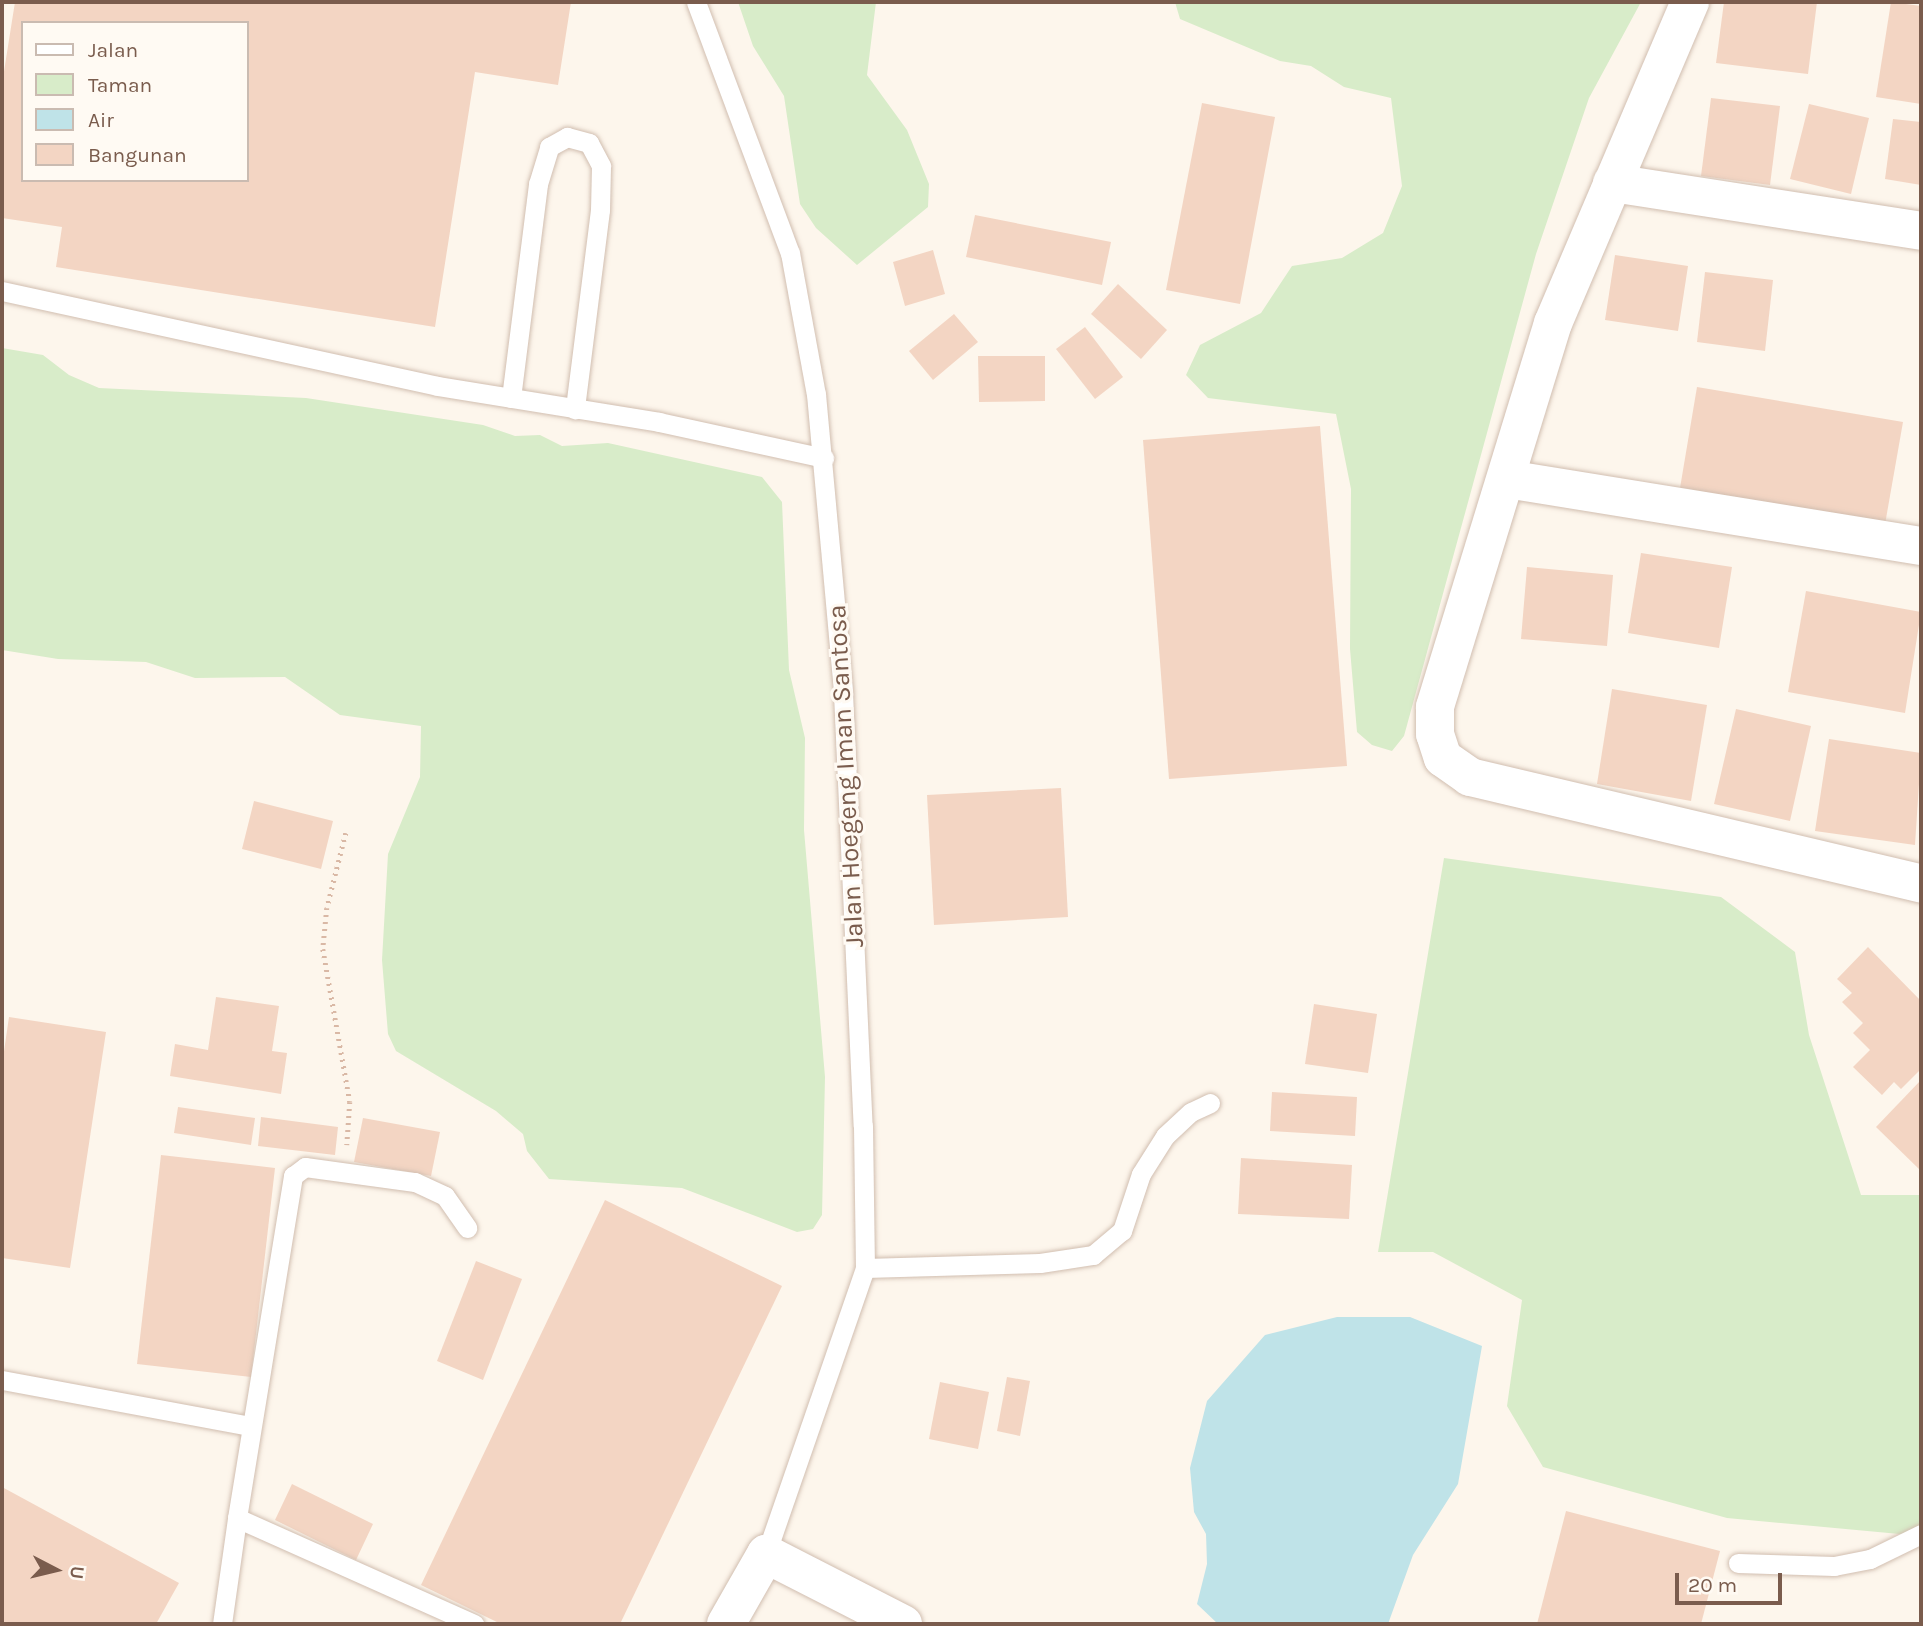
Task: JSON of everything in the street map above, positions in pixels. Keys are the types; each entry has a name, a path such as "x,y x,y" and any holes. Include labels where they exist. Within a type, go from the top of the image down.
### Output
{"street":[{"path":"1690,2 1553,323 1435,707 1435,734 1443,758 1470,776 1921,884"},
{"path":"1612,183 1921,231"},
{"path":"1507,479 1921,546"},
{"path":"726,1624 766,1554 903,1624"}],"lane":[{"name":"Jalan Hoegeng Iman Santosa","path":"696,2 790,253 824,458 844,707 863,1126 865,1268 766,1554"},
{"path":"511,398 538,184 549,147 567,137 589,143 601,166 600,209 575,409"},
{"path":"2,291 511,398 824,458"},
{"path":"865,1268 1040,1263 1093,1255 1122,1231 1141,1174 1166,1136 1191,1112 1210,1102"},
{"path":"222,1624 251,1426 293,1176 305,1167 415,1182 444,1196 467,1228"},
{"path":"2,1380 251,1426"},
{"path":"237,1518 474,1624"},
{"path":"1738,1563 1834,1566 1880,1555 1921,1534"}],"path":[{"path":"343,1172 350,1102 323,949 327,908 346,833"}],"green space":[{"path":"738,2 876,2 867,75 907,130 929,184 928,207 857,265 816,228 800,204 784,96 753,46"},
{"path":"1175,2 1641,2 1589,98 1536,254 1404,736 1392,751 1372,745 1357,732 1350,649 1351,489 1336,414 1208,398 1186,375 1200,345 1261,313 1292,266 1342,258 1383,233 1402,186 1391,98 1344,87 1311,66 1280,61 1180,19"},
{"path":"2,348 43,355 69,375 99,388 306,398 483,425 515,436 540,435 562,446 608,443 762,477 782,502 789,670 805,738 804,830 825,1077 822,1215 813,1229 797,1232 682,1188 549,1179 527,1151 523,1134 496,1111 396,1051 388,1034 382,960 388,854 420,777 421,726 340,715 285,677 195,678 146,662 58,659 2,650"},
{"path":"1444,858 1721,897 1795,952 1809,1035 1861,1195 1921,1195 1921,1536 1727,1518 1543,1467 1507,1406 1522,1300 1433,1252 1378,1252"}],"water":[{"path":"1337,1317 1410,1317 1482,1346 1458,1484 1413,1555 1388,1624 1218,1624 1197,1604 1207,1564 1206,1534 1194,1512 1190,1468 1207,1401 1265,1335"}],"building":[{"path":"15,2 571,2 558,85 475,72 435,327 56,267 62,227 2,218 2,84"},
{"path":"1724,2 1817,2 1808,74 1716,63"},
{"path":"1891,2 1921,6 1921,104 1876,97"},
{"path":"1711,98 1780,106 1770,185 1701,176"},
{"path":"1202,103 1275,117 1240,304 1166,290"},
{"path":"1809,104 1869,118 1851,194 1790,179"},
{"path":"1893,119 1921,122 1921,185 1885,179"},
{"path":"975,215 1111,242 1102,285 966,257"},
{"path":"933,250 945,294 905,306 893,262"},
{"path":"1615,255 1688,266 1678,331 1605,320"},
{"path":"1705,272 1773,280 1765,351 1697,342"},
{"path":"1118,284 1167,330 1141,359 1091,314"},
{"path":"954,314 978,342 933,380 909,351"},
{"path":"1085,327 1123,377 1095,399 1056,349"},
{"path":"978,356 1045,356 1045,401 979,402"},
{"path":"1697,387 1903,422 1884,530 1679,494"},
{"path":"1320,426 1347,766 1169,779 1143,440"},
{"path":"1641,553 1732,567 1719,648 1628,633"},
{"path":"1527,567 1613,575 1607,646 1521,639"},
{"path":"1806,591 1921,612 1905,713 1788,692"},
{"path":"1612,689 1707,705 1691,801 1597,784"},
{"path":"1736,709 1811,726 1790,821 1714,804"},
{"path":"1829,739 1921,753 1915,845 1815,831"},
{"path":"1061,788 1068,917 934,925 927,795"},
{"path":"254,801 333,821 321,869 242,849"},
{"path":"1868,947 1921,1001 1921,1069 1901,1089 1894,1082 1882,1095 1853,1067 1870,1050 1853,1033 1863,1023 1842,1002 1852,993 1837,979"},
{"path":"216,997 279,1006 272,1051 287,1053 281,1094 170,1076 175,1044 208,1050"},
{"path":"1314,1004 1377,1014 1368,1073 1305,1064"},
{"path":"9,1017 106,1032 70,1268 2,1258 2,1065"},
{"path":"1921,1080 1921,1171 1876,1127"},
{"path":"1272,1092 1357,1097 1355,1136 1270,1131"},
{"path":"178,1107 255,1118 251,1145 174,1133"},
{"path":"261,1117 338,1127 335,1155 258,1146"},
{"path":"363,1118 440,1132 431,1176 354,1162"},
{"path":"161,1155 275,1168 251,1377 137,1364"},
{"path":"1241,1158 1352,1165 1349,1219 1238,1214"},
{"path":"605,1200 782,1286 620,1624 501,1624 421,1585"},
{"path":"476,1261 522,1279 483,1380 437,1361"},
{"path":"1007,1377 1030,1381 1020,1436 997,1431"},
{"path":"940,1382 989,1392 978,1449 929,1439"},
{"path":"292,1484 373,1524 356,1560 275,1520"},
{"path":"2,1487 179,1583 156,1624 2,1624"},
{"path":"1566,1511 1720,1551 1701,1624 1537,1624"}]}
